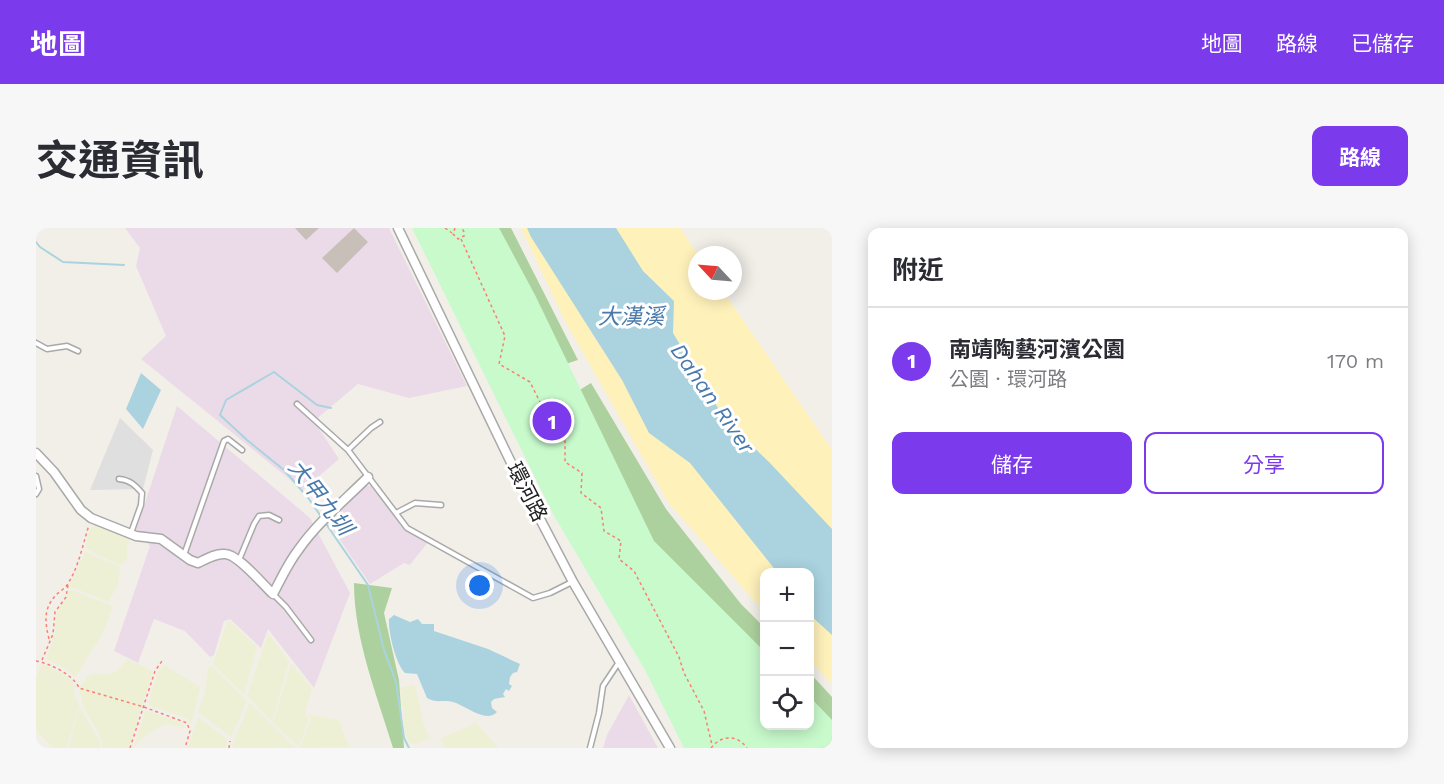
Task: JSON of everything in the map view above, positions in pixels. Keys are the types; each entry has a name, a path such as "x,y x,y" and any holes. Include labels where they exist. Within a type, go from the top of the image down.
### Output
{"street":[{"name":"環河路","path":"398,228 518,475 573,582 670,748"},
{"path":"36,453 54,472 81,510 91,518 131,534 161,539 198,563 219,554 228,553 273,594 288,564 300,547 323,520 368,477"}],"lane":[{"path":"36,343 47,349 67,346 78,351"},
{"path":"297,404 348,450 407,528 532,598 550,593 573,582"},
{"path":"348,450 380,422"},
{"path":"184,555 224,441 228,439 242,450"},
{"path":"36,476 39,489 36,494"},
{"path":"119,480 126,480 135,485 142,493 141,505 131,534"},
{"path":"396,513 415,503 441,505"},
{"path":"239,561 259,516 269,516 279,520"},
{"path":"273,594 311,640"},
{"path":"590,748 600,712 603,686 620,661"}],"path":[{"path":"445,228 456,239 461,238"},
{"path":"453,234 455,228"},
{"path":"461,238 464,234 462,228"},
{"path":"461,238 505,336 499,364 530,382 557,436 565,441 565,462 582,472 581,493 601,508 604,531 621,541 620,559 634,571 679,657 684,673 704,711 712,747"},
{"path":"42,661 49,639 53,634 55,612 66,597 68,584 79,559 91,518"},
{"path":"49,639 45,621 47,610 57,594 68,584"},
{"path":"36,660 42,661 74,680 79,688 144,707 187,723 190,731 185,748"},
{"path":"130,748 155,671 162,661"},
{"path":"712,747 718,741 732,738 739,740 747,748"},
{"path":"229,748 230,741"}],"shaded area":[{"path":"125,228 389,228 467,386 409,398 358,384 314,421 339,459 303,490 141,359 166,336 136,266 140,248"},
{"path":"177,406 310,518 350,593 314,688 268,629 261,648 230,619 224,621 214,655 210,657 185,631 154,619 138,663 114,651 150,546 136,530"},
{"path":"120,418 153,450 143,489 90,490"},
{"path":"363,486 372,486 402,522 428,542 410,565 404,563 370,584 327,521"},
{"path":"629,695 658,748 603,748 607,735"}],"green space":[{"path":"412,228 499,228 535,295 654,541 760,647 760,730 814,730 814,701 832,720 832,748 684,748 645,670 553,514"},
{"path":"478,228 511,228 578,360 553,368"},
{"path":"591,383 666,509 741,604 760,623 760,730 814,730 814,677 832,697 832,748 698,748 560,402"},
{"path":"95,526 131,536 127,547 127,559 124,563 118,565 85,548 90,528"},
{"path":"85,552 119,566 118,584 109,602 69,586"},
{"path":"354,583 392,588 384,613 399,680 404,748 393,748 374,687 362,646"},
{"path":"69,589 113,606 103,633 75,678 67,670 46,659 54,636 56,612 67,597"},
{"path":"227,621 230,621 257,647 244,694 213,664"},
{"path":"268,633 289,661 272,721 247,696"},
{"path":"127,659 153,671 129,748 103,748 98,732 83,707 79,688 88,676 97,673 108,675 117,671"},
{"path":"42,663 76,684 74,694 79,704 67,748 53,748 36,731 36,677"},
{"path":"291,663 312,688 305,712 308,720 299,747 273,723"},
{"path":"164,665 200,687 191,725 187,718 148,705 157,673"},
{"path":"212,666 247,701 231,737 198,712 205,692 208,667"},
{"path":"413,685 416,688 423,722 430,738 414,744 409,743 405,732 400,688"},
{"path":"250,703 295,748 232,748"},
{"path":"79,706 99,740 101,748 69,748"},
{"path":"146,710 184,724 185,728 165,724 149,733 133,748"},
{"path":"309,714 339,720 349,747 300,748 310,720"},
{"path":"198,717 228,740 226,748 188,748"},
{"path":"475,722 499,748 445,748 440,738"}],"sand":[{"path":"521,228 680,228 692,246 688,246 688,300 729,300 832,450 832,684 814,665 814,568 760,568 760,607 668,502 566,323"}],"water":[{"name":"大漢溪","path":"527,228 616,228 643,271 674,301 673,333 724,418 832,529 832,635 814,619 814,568 774,568 690,463 649,433 622,380"},
{"path":"141,373 161,390 143,429 126,409"},
{"path":"394,615 410,622 418,619 422,624 434,624 434,631 488,649 520,664 517,672 510,677 509,684 512,686 509,691 506,689 503,694 505,697 494,699 491,702 492,708 497,712 487,716 481,715 453,702 434,701 427,698 417,674 405,673 393,648 389,619"}],"building":[{"path":"295,228 319,228 306,240"},
{"path":"354,228 368,242 337,273 322,258"}],"waterway":[{"path":"36,242 63,262 124,265"},
{"name":"大甲九圳","path":"331,408 317,405 274,372 226,400 220,415 284,470 309,499 368,585 384,650 396,682 404,738 409,748"}],"place":[{"name":"南靖陶藝河濱公園","path":"552,421"}],"water label":[{"name":"Dahan River","path":"713,398"}]}
